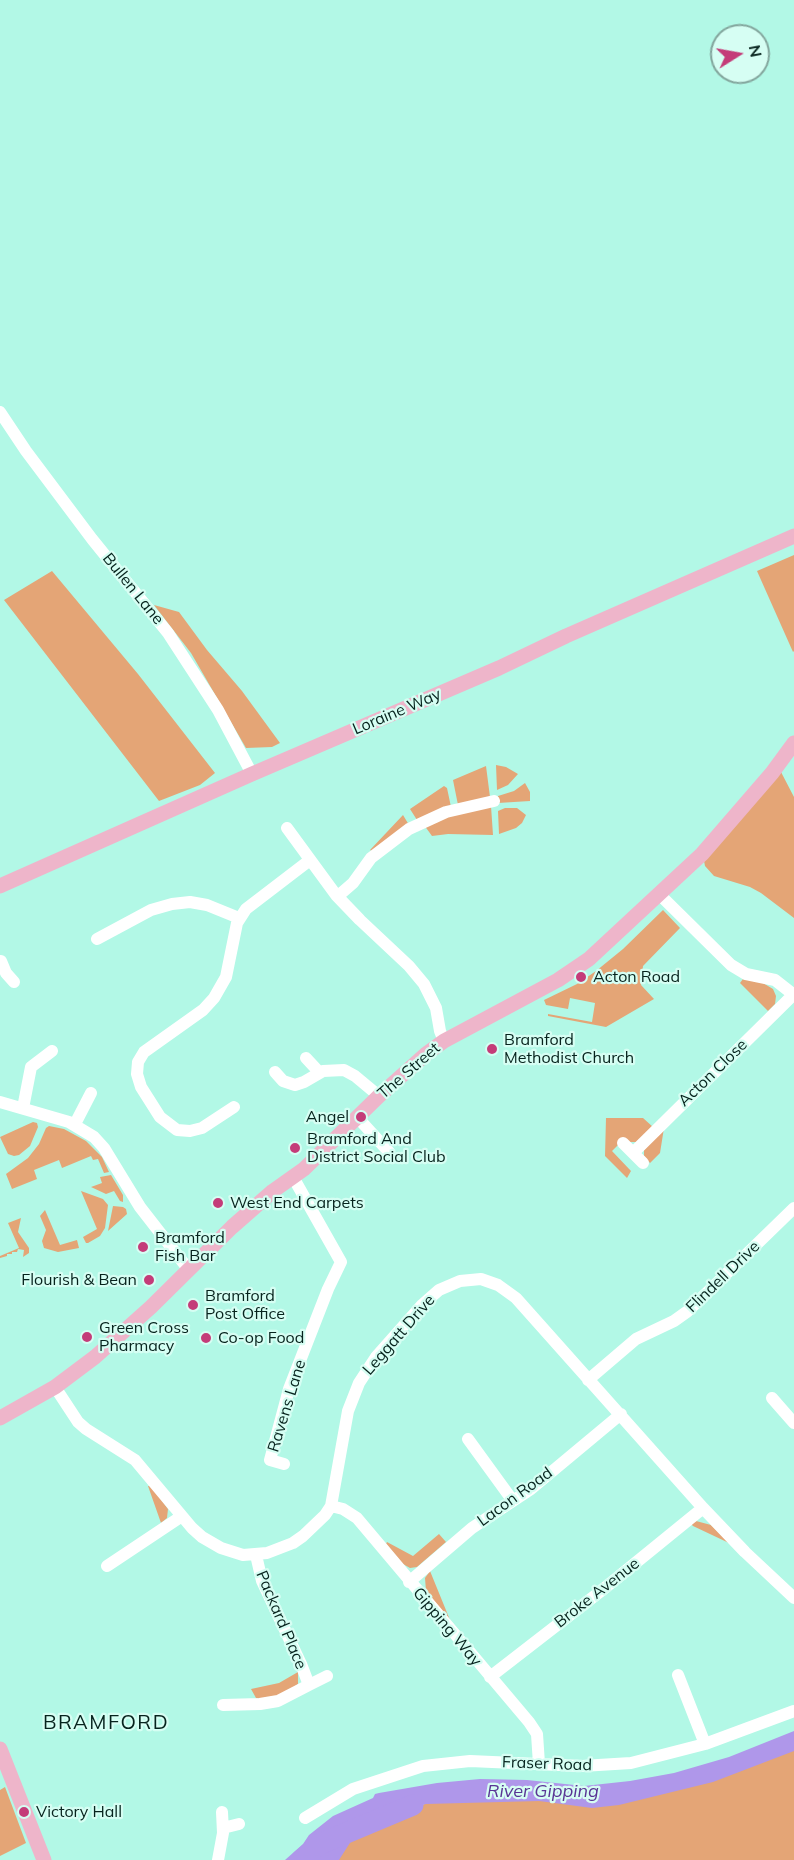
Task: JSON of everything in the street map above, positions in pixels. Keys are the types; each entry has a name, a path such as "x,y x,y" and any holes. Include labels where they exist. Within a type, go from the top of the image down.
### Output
{"main road":[{"name":"Loraine Way","path":"0,886 794,536"},
{"name":"The Street","path":"0,1418 55,1387 95,1357 232,1227 273,1191 293,1178 358,1119 413,1064 444,1041 558,980 582,964 660,895 722,832 794,743"},
{"path":"0,1749 44,1860"}],"street":[{"name":"Bullen Lane","path":"0,412 26,451 92,539 168,633 218,710 252,774"},
{"path":"338,896 353,883 371,858 418,824 446,812 494,800"},
{"path":"287,828 338,896 418,976 433,1000 444,1041"},
{"path":"234,1107 202,1128 190,1131 177,1130 160,1116 141,1088 137,1068 140,1057 203,1010 214,998 226,977 240,918 250,905 310,860"},
{"path":"660,895 731,965 746,974 775,980 794,995"},
{"path":"97,939 151,910 180,902 207,904 240,918"},
{"path":"1,961 7,978"},
{"name":"Acton Close","path":"633,1153 794,995"},
{"path":"23,1108 31,1067 52,1051"},
{"path":"306,1058 319,1072"},
{"path":"275,1072 283,1081 295,1085 319,1072 339,1069 349,1072 379,1096"},
{"path":"75,1124 91,1093"},
{"path":"0,1102 75,1124 87,1131 104,1148 140,1207 189,1270"},
{"path":"358,1119 389,1152"},
{"path":"623,1143 643,1163"},
{"name":"Ravens Lane","path":"284,1464 270,1460 289,1389 341,1262 293,1178"},
{"name":"Flindell Drive","path":"588,1380 630,1343 687,1312 794,1208"},
{"name":"Leggatt Drive","path":"331,1506 348,1411 359,1383 376,1357 422,1305 440,1290 460,1281 481,1280 498,1286 516,1298 703,1508 794,1598"},
{"path":"55,1387 78,1422 135,1460 192,1528 211,1543 243,1555 267,1553 293,1543 316,1525 331,1506"},
{"path":"772,1398 794,1423"},
{"name":"Lacon Road","path":"409,1582 472,1528 513,1501 621,1414"},
{"path":"468,1439 513,1501"},
{"name":"Gipping Way","path":"331,1506 343,1509 357,1518 537,1734 539,1764"},
{"name":"Broke Avenue","path":"490,1677 602,1591 703,1508"},
{"path":"107,1566 182,1516"},
{"name":"Packard Place","path":"256,1555 262,1581 302,1664 309,1685"},
{"path":"678,1675 705,1744"},
{"name":"Packard Place","path":"224,1705 278,1701 327,1676"},
{"name":"Fraser Road","path":"305,1818 353,1789 423,1766 470,1761 615,1765 647,1760 705,1744 794,1711"},
{"path":"218,1860 223,1828 222,1812"},
{"path":"223,1828 239,1824"}],"shaded area":[{"path":"794,555 794,651 793,652 757,571"},
{"path":"52,571 138,674 215,773 200,785 159,801 4,600"},
{"path":"154,605 179,612 280,743 272,747 246,748 191,653"},
{"path":"496,765 506,767 518,774 508,785 497,790"},
{"path":"486,766 490,797 458,805 453,780"},
{"path":"781,772 794,797 794,918 750,887 714,876 705,866 704,861"},
{"path":"525,783 530,792 530,801 498,803 498,796 514,791"},
{"path":"444,786 447,788 451,807 417,820 410,809"},
{"path":"491,806 493,835 432,836 424,825 431,821"},
{"path":"505,808 517,808 526,815 516,828 499,834 498,811"},
{"path":"403,815 409,825 373,852 370,850"},
{"path":"663,910 680,928 643,966 641,985 654,999 606,1027 548,1016 548,1014 592,1022 595,1003 570,998 568,1009 546,1005 544,1000 577,984 596,971 623,949"},
{"path":"743,979 763,983 773,989 776,996 775,1004 768,1011 740,983"},
{"path":"606,1118 643,1118 653,1127 636,1142 624,1139 612,1151 631,1171 627,1178 605,1156"},
{"path":"33,1122 37,1123 38,1127 30,1146 19,1155 8,1154 0,1137"},
{"path":"49,1126 64,1129 86,1141 102,1157 109,1172 104,1173 98,1159 93,1160 91,1156 62,1168 59,1160 34,1170 37,1179 12,1189 6,1174 28,1158"},
{"path":"664,1128 660,1153 650,1163 644,1156 644,1150"},
{"path":"111,1175 123,1195 123,1202 114,1191 106,1194 91,1187 102,1183 100,1177"},
{"path":"81,1191 103,1199 108,1205 105,1228 100,1236 88,1243 83,1237 97,1229"},
{"path":"113,1206 123,1207 127,1214 108,1231"},
{"path":"45,1210 60,1245 77,1240 79,1248 58,1252 44,1248 42,1241 46,1230 40,1216"},
{"path":"21,1218 18,1232 29,1248 29,1253 23,1257 24,1250 18,1249 17,1252 0,1258 0,1256 19,1248 8,1223"},
{"path":"148,1486 151,1486 168,1509 167,1518 161,1523"},
{"path":"696,1521 711,1525 729,1543 691,1524"},
{"path":"439,1534 446,1542 417,1567 410,1568 403,1564 386,1544 387,1542 413,1556"},
{"path":"430,1571 450,1620 426,1591 425,1578"},
{"path":"298,1672 298,1684 283,1695 264,1699 256,1698 251,1689 279,1683"},
{"path":"794,1738 794,1860 310,1860 324,1848 445,1795 609,1795"},
{"path":"5,1787 26,1843 0,1856 0,1790"}],"water":[{"path":"794,1731 794,1751 713,1782 619,1805 592,1808 539,1801 426,1804 397,1812 364,1827 355,1835 339,1860 285,1860 303,1844 309,1835 333,1816 373,1798 375,1794 437,1783 480,1779 527,1780 584,1786 630,1781 674,1773 729,1757"}],"waterway":[{"name":"River Gipping","path":"301,1860 320,1844 413,1805"}],"place":[{"name":"Acton Road","path":"581,977"},
{"name":"Bramford Methodist Church","path":"492,1049"},
{"name":"Angel","path":"361,1117"},
{"name":"Bramford And District Social Club","path":"295,1148"},
{"name":"West End Carpets","path":"218,1203"},
{"name":"Bramford Fish Bar","path":"143,1247"},
{"name":"Flourish & Bean","path":"149,1280"},
{"name":"Bramford Post Office","path":"193,1305"},
{"name":"Green Cross Pharmacy","path":"87,1337"},
{"name":"Co-op Food","path":"206,1338"},
{"name":"Victory Hall","path":"24,1812"}],"district":[{"name":"BRAMFORD","path":"106,1723"}]}
